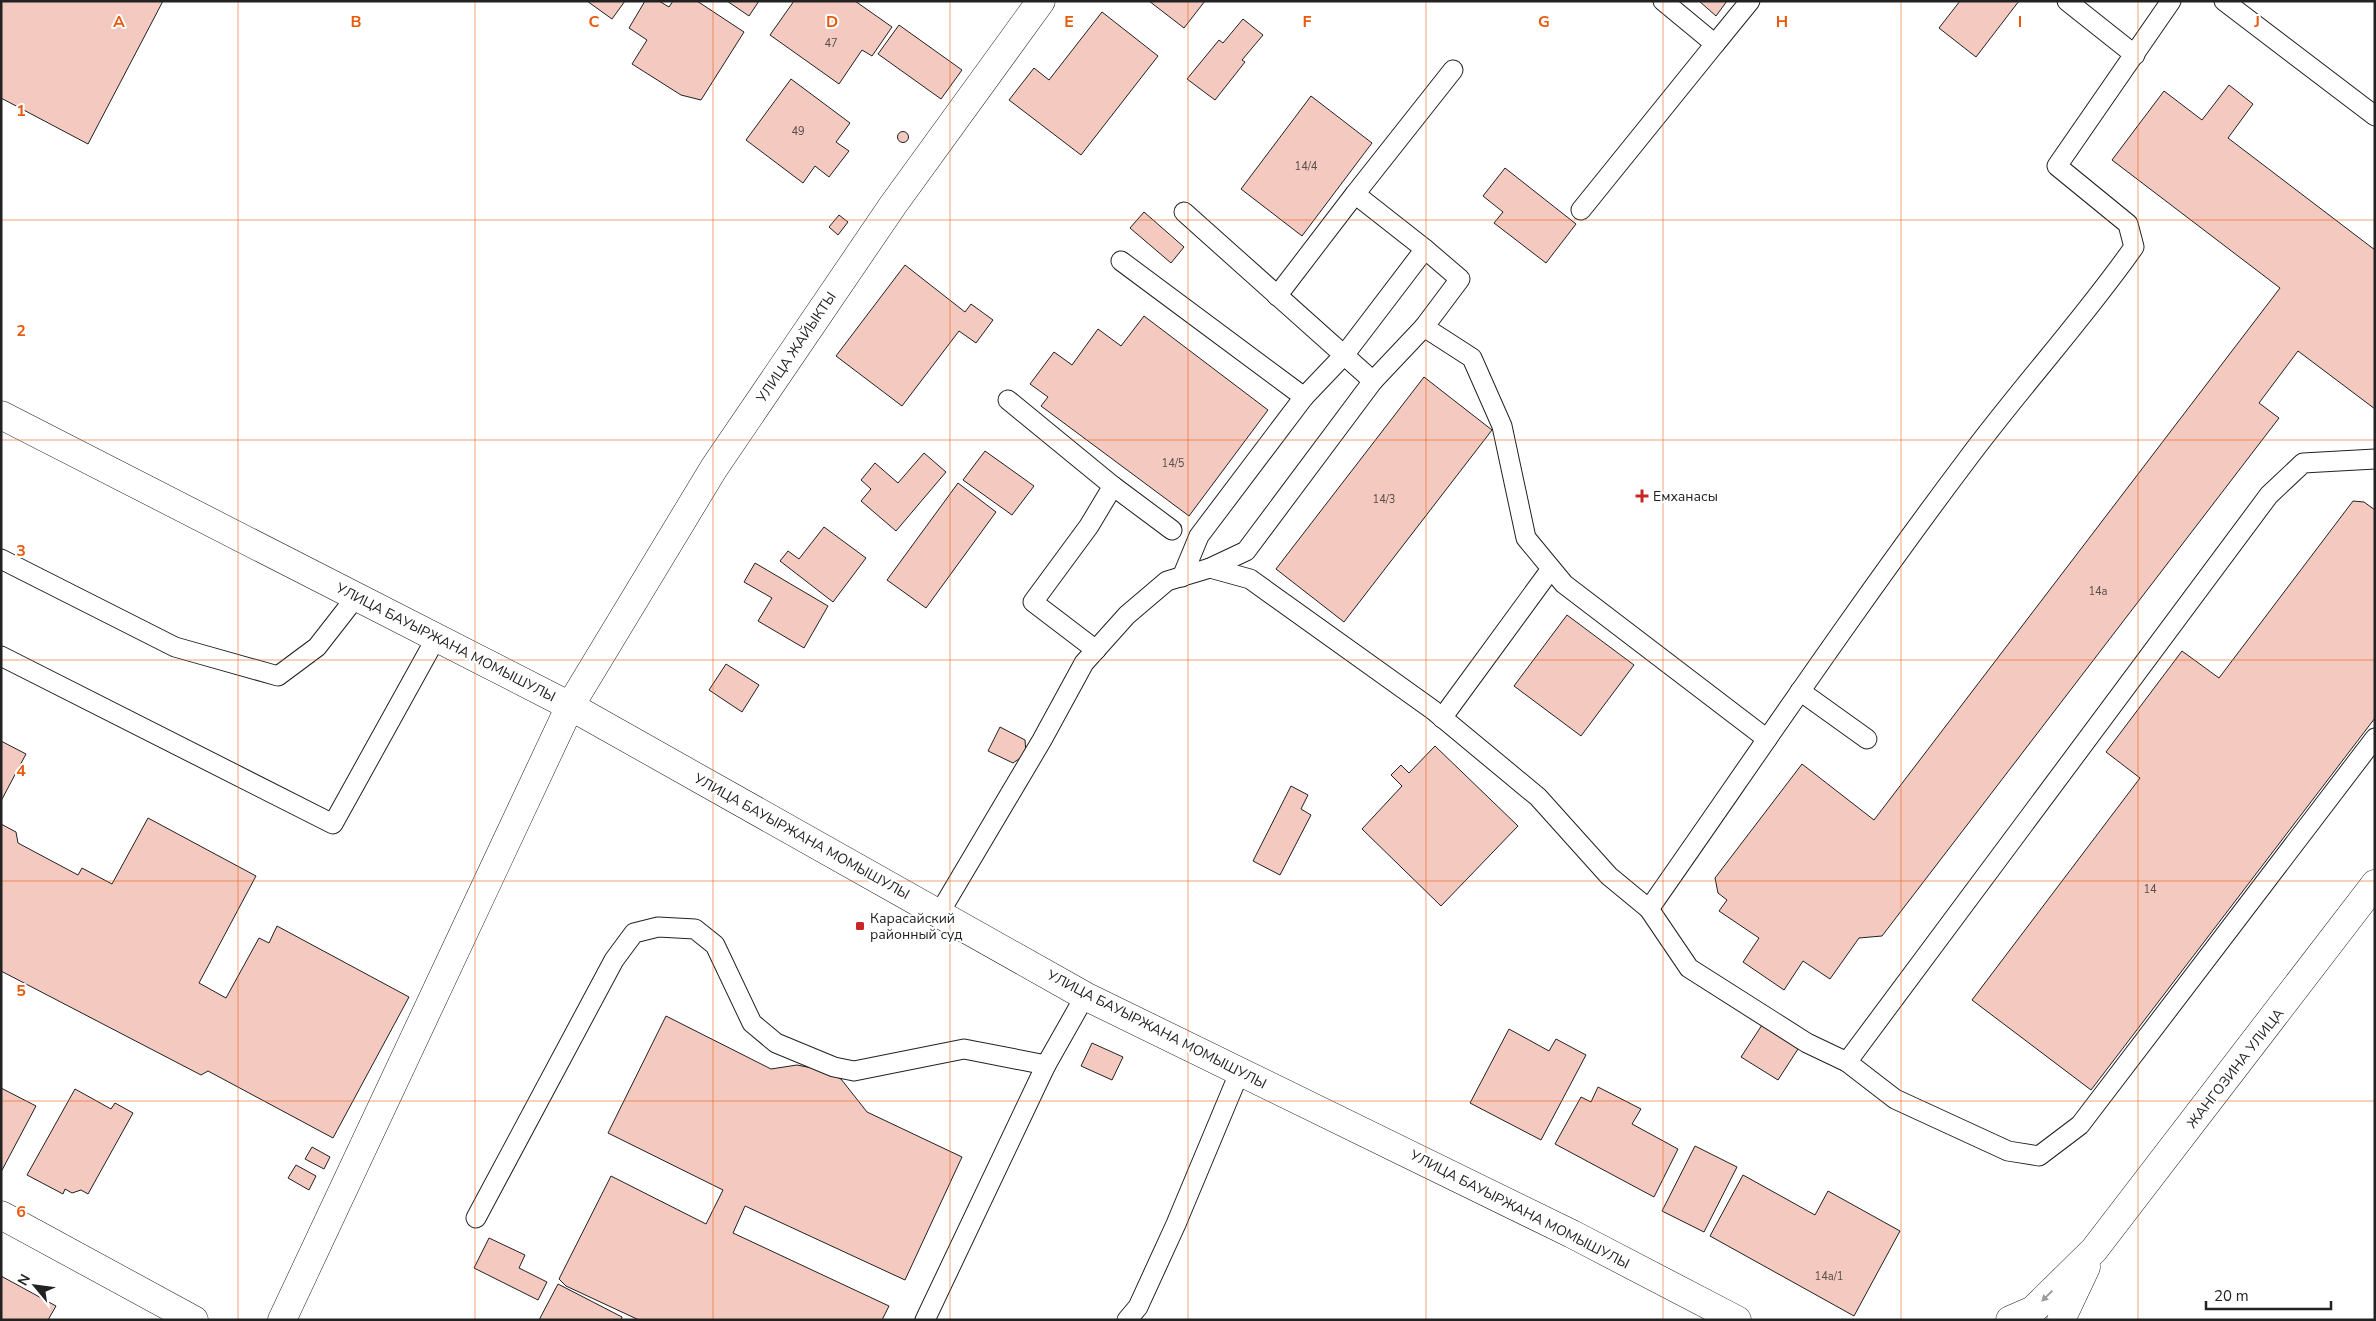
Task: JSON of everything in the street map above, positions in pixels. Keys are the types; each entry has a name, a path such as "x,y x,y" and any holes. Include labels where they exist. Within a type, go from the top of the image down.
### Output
{"street":[{"name":"УЛИЦА ЖАЙЫКТЫ","path":"282,1320 570,706 714,468 893,205 1041,1"},
{"name":"УЛИЦА БАУЫРЖАНА МОМЫШУЛЫ","path":"1,415 570,706 940,912 1085,996 1572,1234 1733,1319"},
{"name":"ЖАНГОЗИНА УЛИЦА","path":"2094,1250 2375,884"},
{"path":"1,1215 194,1320"},
{"path":"2010,1320 2033,1310 2094,1250"},
{"path":"2061,1320 2094,1250"}],"lane":[{"path":"1663,1 1715,44"},
{"path":"1581,210 1750,1"},
{"path":"2067,1 2135,55"},
{"path":"1649,909 1768,740 1800,691 1966,460 2105,288 2134,247 2128,224 2056,166 2171,1"},
{"path":"2224,1 2375,116"},
{"path":"1277,296 1454,70"},
{"path":"940,912 1042,740 1084,663 1127,615 1167,581 1210,568 1246,551 1374,381 1424,327 1460,279 1426,249 1355,194"},
{"path":"1184,212 1374,381"},
{"path":"1182,576 1199,536 1304,398 1345,354 1426,249"},
{"path":"1121,261 1304,398"},
{"path":"1424,327 1472,358 1502,426 1526,538 1551,569 1564,584 1768,740"},
{"path":"1008,400 1113,486 1172,530"},
{"path":"1847,1062 2269,495 2303,463 2375,459"},
{"path":"1096,650 1034,602 1089,526 1113,486"},
{"path":"1,559 175,647 278,676 317,647 356,596"},
{"path":"1210,568 1250,579 1442,718 1538,797 1609,876 1649,909 1689,968 1807,1043 1847,1062 1895,1098 2008,1151 2039,1156 2080,1125 2375,738"},
{"path":"1442,718 1551,569"},
{"path":"1,656 333,824 436,638"},
{"path":"1800,691 1867,738"},
{"path":"476,1218 614,960 634,933 658,927 695,929 715,946 752,1023 776,1043 834,1067 854,1071 964,1049 1046,1065"},
{"path":"925,1320 1046,1065 1085,996"},
{"path":"1127,1320 1138,1307 1176,1224 1240,1071"}],"building":[{"path":"1,1 163,1 88,144 1,98"},
{"path":"587,1 625,1 612,19"},
{"path":"645,1 659,1 669,7 673,1 697,1 744,32 701,100 681,95 632,64 647,40 629,28"},
{"path":"727,1 759,1 749,16"},
{"path":"794,1 855,1 892,27 872,56 862,50 839,84 770,35"},
{"path":"1149,1 1205,1 1184,28"},
{"path":"1699,1 1727,1 1716,16"},
{"path":"1960,1 2019,1 1976,57 1939,28"},
{"path":"1102,12 1158,56 1081,155 1009,100 1034,68 1049,80"},
{"path":"1243,19 1263,35 1242,60 1245,62 1215,100 1187,79 1219,40 1223,43"},
{"path":"899,25 962,70 941,99 878,54"},
{"path":"791,79 850,123 836,142 849,151 829,177 815,166 803,183 746,140"},
{"path":"2229,85 2253,104 2228,138 2375,250 2375,409 2298,351 2259,403 2279,418 1882,936 1859,938 1830,979 1803,961 1784,990 1743,962 1759,938 1719,911 1727,900 1718,893 1715,878 1802,764 1874,820 2280,288 2112,160 2164,91 2202,120"},
{"path":"1311,96 1372,143 1302,236 1241,189"},
{"path":"901,132 905,132 908,137 907,141 901,142 898,139 898,135"},
{"path":"1505,168 1576,224 1546,263 1494,223 1503,212 1483,196"},
{"path":"1144,212 1184,247 1171,263 1130,228"},
{"path":"839,215 848,222 838,235 829,227"},
{"path":"905,265 965,312 971,304 993,320 976,343 959,331 902,406 836,356"},
{"path":"1144,316 1268,410 1189,516 1041,406 1048,397 1030,384 1054,352 1072,365 1098,329 1121,346"},
{"path":"1424,377 1492,430 1344,622 1276,569"},
{"path":"985,451 1034,486 1012,515 963,480"},
{"path":"924,453 946,472 896,531 861,501 871,489 861,480 875,463 898,483"},
{"path":"958,483 996,512 926,608 887,580"},
{"path":"2353,501 2364,502 2375,510 2375,718 2091,1090 1972,1000 2140,778 2106,752 2182,651 2219,678"},
{"path":"824,527 866,558 833,602 780,561 788,551 799,559"},
{"path":"755,563 828,606 804,648 758,621 772,598 744,582"},
{"path":"1567,615 1634,665 1581,736 1514,686"},
{"path":"726,664 759,685 742,712 709,690"},
{"path":"1000,727 1025,740 1026,754 1013,763 988,751"},
{"path":"1,741 26,754 1,801"},
{"path":"1435,746 1518,826 1441,906 1362,829 1402,786 1391,775 1401,765 1409,773"},
{"path":"1291,786 1308,795 1301,809 1311,815 1280,875 1253,861"},
{"path":"148,818 256,876 199,983 226,998 259,938 269,943 277,926 409,997 333,1138 208,1071 201,1075 1,971 1,824 16,832 18,843 78,875 82,868 112,884"},
{"path":"666,1016 771,1069 797,1065 822,1070 841,1079 867,1112 962,1157 905,1280 745,1206 733,1233 889,1306 882,1320 639,1320 566,1286 559,1279 611,1176 706,1224 723,1190 608,1133"},
{"path":"1762,1025 1798,1049 1778,1080 1741,1057"},
{"path":"1509,1029 1549,1051 1556,1039 1586,1055 1541,1140 1470,1103"},
{"path":"1092,1043 1123,1057 1112,1080 1081,1066"},
{"path":"1598,1087 1641,1109 1632,1124 1678,1149 1654,1197 1555,1144 1581,1097 1591,1102"},
{"path":"1,1088 36,1106 1,1172"},
{"path":"75,1089 111,1109 115,1103 133,1113 88,1194 81,1190 72,1193 65,1189 63,1194 27,1175"},
{"path":"1695,1146 1737,1167 1704,1232 1662,1211"},
{"path":"312,1147 330,1157 324,1169 305,1159"},
{"path":"296,1165 316,1176 309,1190 288,1178"},
{"path":"1743,1175 1815,1215 1828,1191 1900,1231 1854,1316 1710,1236"},
{"path":"489,1238 525,1255 519,1268 547,1282 538,1300 474,1268"},
{"path":"1,1276 56,1306 48,1320 1,1320"},
{"path":"558,1284 622,1317 621,1320 539,1320"}],"place":[{"name":"Емханасы","path":"1642,496"},
{"name":"Карасайский районный суд","path":"860,926"}]}
